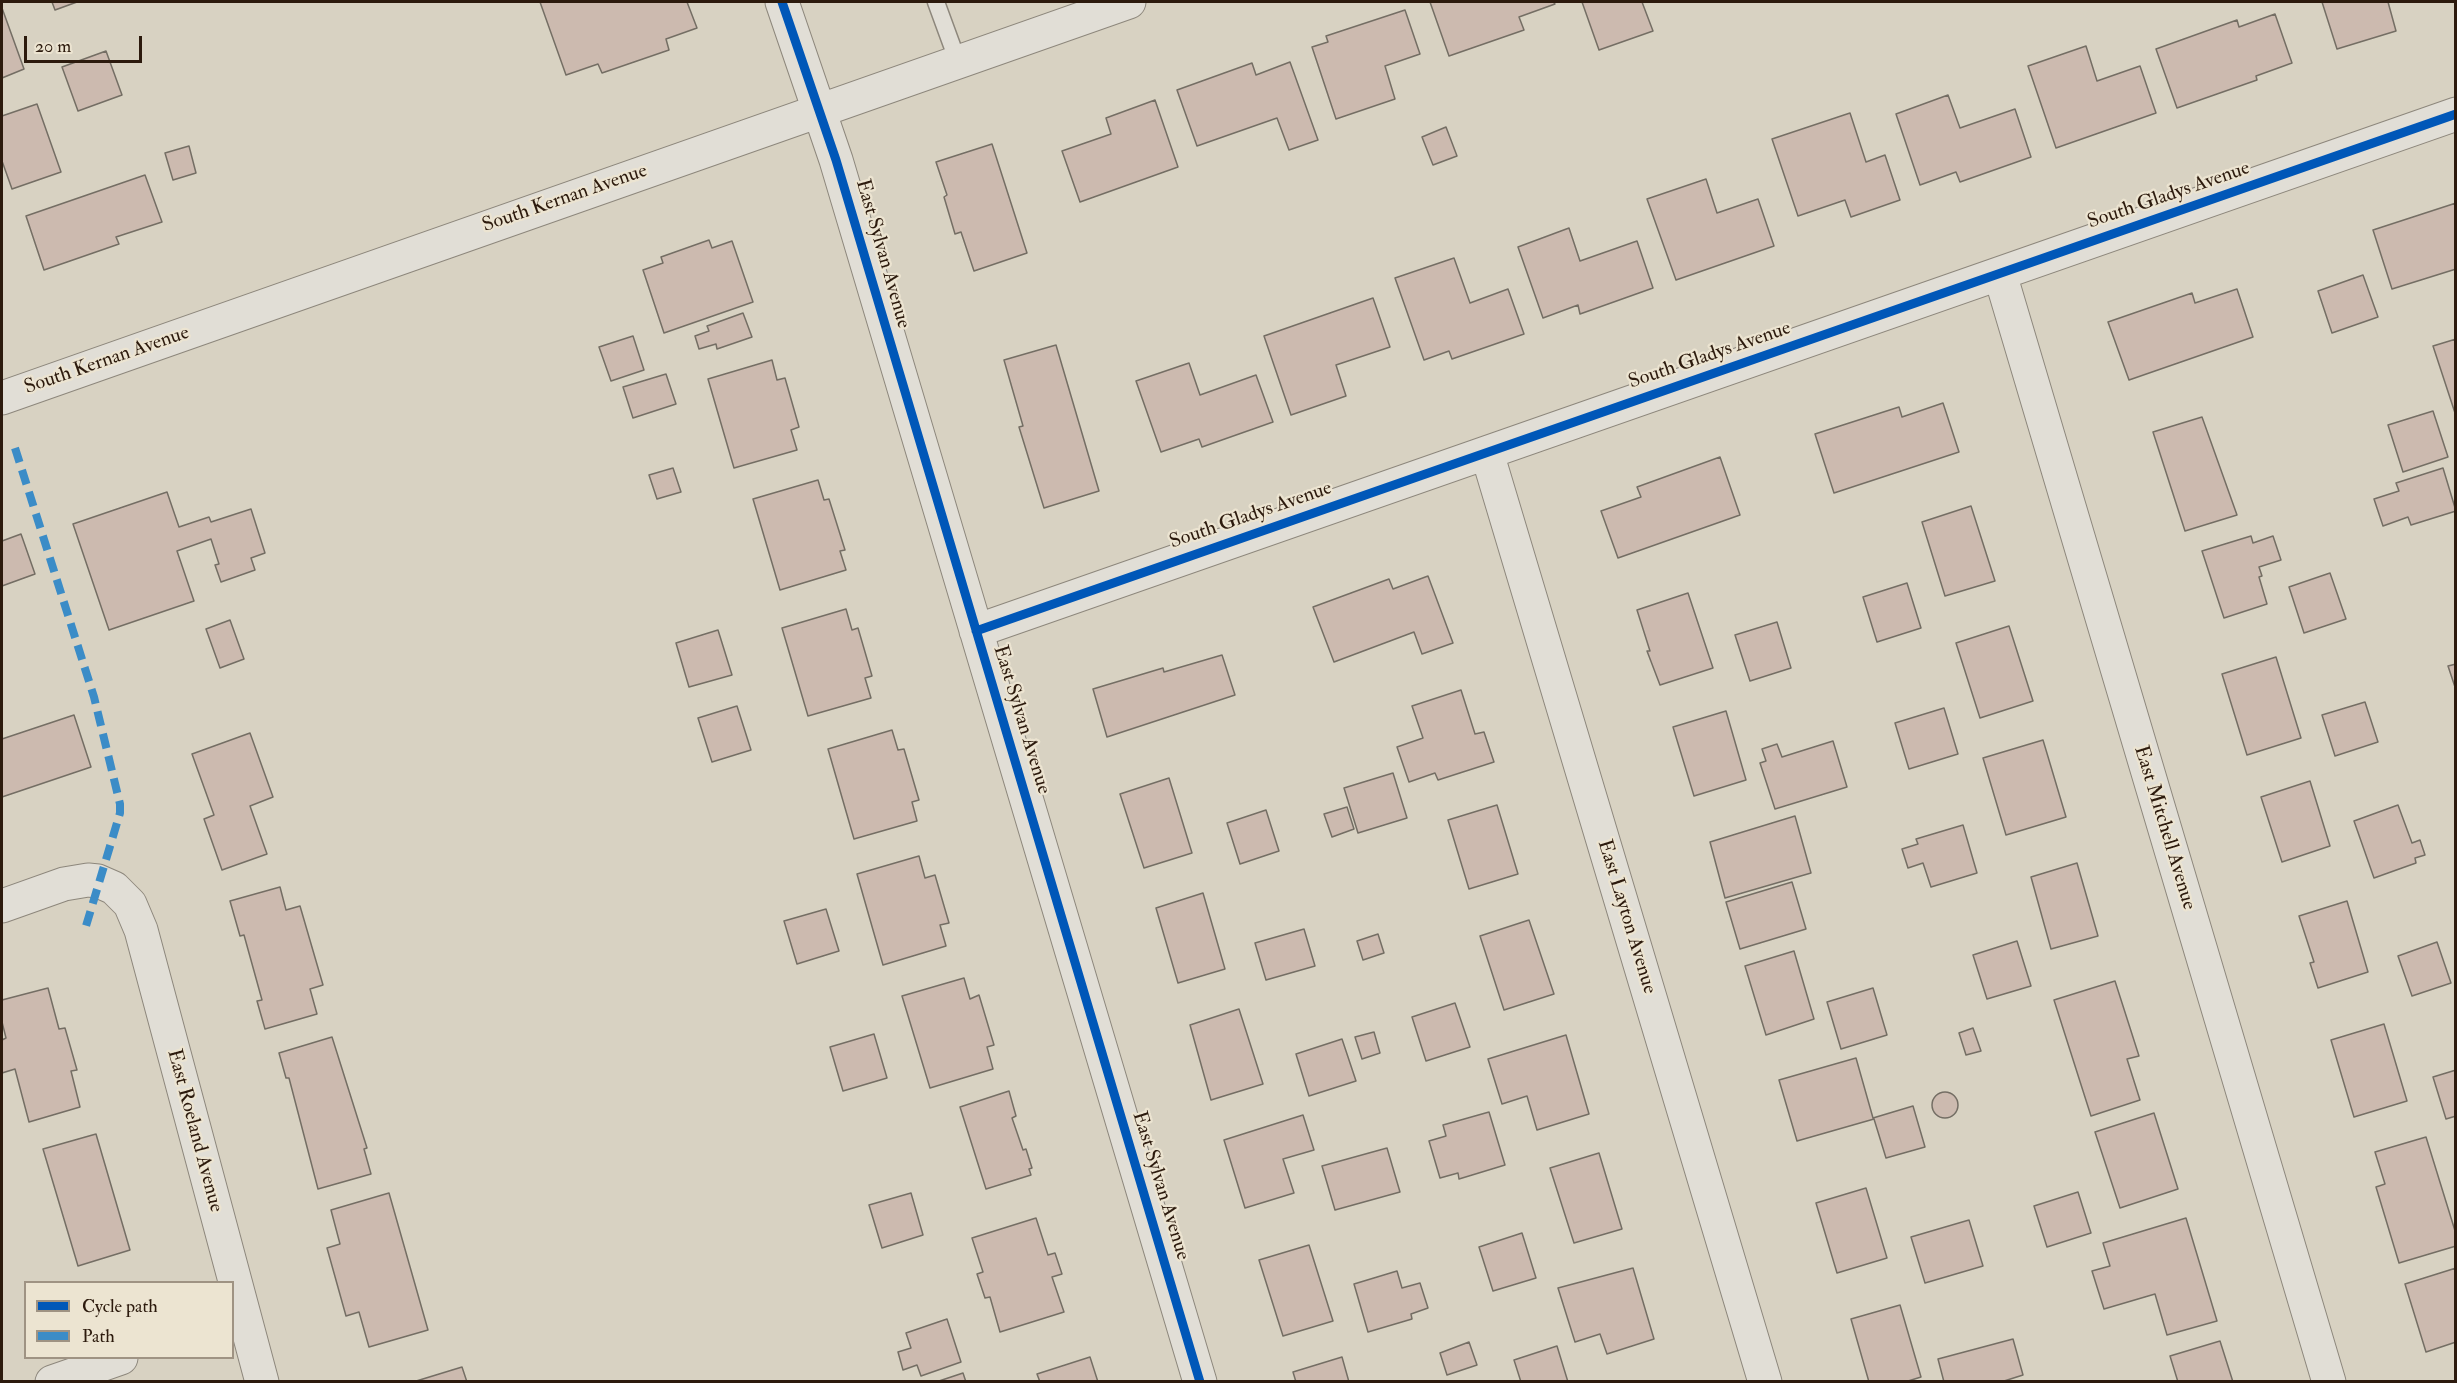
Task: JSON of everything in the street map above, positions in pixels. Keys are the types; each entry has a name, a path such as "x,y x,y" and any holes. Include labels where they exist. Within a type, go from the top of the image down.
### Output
{"street":[{"name":"East Sylvan Avenue","path":"782,2 820,108 1200,1382"},
{"name":"South Kernan Avenue","path":"2,398 820,108 1129,2"},
{"name":"South Gladys Avenue","path":"976,631 2456,114"},
{"name":"East Mitchell Avenue","path":"2000,274 2329,1382"},
{"name":"East Layton Avenue","path":"1487,453 1765,1382"},
{"name":"East Roeland Avenue","path":"2,906 64,885 88,880 98,881 114,888 130,904 141,930 229,1281"},
{"name":"East Roeland Avenue","path":"234,1302 262,1382"},
{"path":"52,1382 118,1359"}],"lane":[{"path":"936,2 958,62"}],"building":[{"path":"52,2 77,2 55,10"},
{"path":"540,2 687,2 697,28 666,39 669,50 602,73 598,64 566,75"},
{"path":"1430,2 1553,2 1555,4 1519,17 1524,30 1449,56"},
{"path":"1582,2 1642,2 1653,31 1599,50"},
{"path":"2322,2 2388,2 2396,31 2337,49"},
{"path":"2,8 24,69 2,78"},
{"path":"1405,10 1420,54 1385,66 1395,99 1336,119 1312,47 1328,42 1326,36"},
{"path":"2275,14 2292,63 2256,76 2257,80 2177,108 2156,49 2237,20 2239,27"},
{"path":"2086,46 2097,81 2140,66 2156,113 2056,148 2028,66"},
{"path":"106,51 122,95 78,111 62,67"},
{"path":"1290,62 1318,140 1289,150 1277,118 1197,146 1177,90 1252,63 1256,75"},
{"path":"1948,95 1960,128 2015,109 2031,157 1960,182 1956,172 1920,185 1896,114"},
{"path":"1155,100 1178,167 1080,202 1062,151 1111,134 1106,118"},
{"path":"37,104 61,172 12,189 2,161 2,116"},
{"path":"1850,113 1866,162 1885,155 1900,200 1851,217 1845,200 1798,216 1772,139"},
{"path":"1446,127 1457,156 1433,165 1422,137"},
{"path":"992,144 1027,253 974,271 961,232 955,234 944,197 947,195 936,162"},
{"path":"189,146 196,173 173,180 165,153"},
{"path":"145,175 162,222 116,237 119,244 44,270 26,216"},
{"path":"1706,179 1717,213 1758,199 1774,246 1676,280 1647,199"},
{"path":"2456,203 2456,269 2392,289 2373,230"},
{"path":"1569,228 1580,261 1637,241 1653,288 1580,314 1578,305 1543,318 1518,247"},
{"path":"709,240 712,248 732,241 753,302 664,333 643,270 663,263 661,257"},
{"path":"1454,258 1470,303 1508,289 1524,334 1452,359 1449,351 1424,360 1395,278"},
{"path":"2363,275 2378,317 2332,333 2318,291"},
{"path":"2237,289 2253,337 2129,380 2108,322 2192,293 2195,303"},
{"path":"1373,298 1390,347 1336,365 1346,396 1291,415 1264,336"},
{"path":"743,313 752,337 717,349 716,344 699,349 695,336 709,331 707,326"},
{"path":"633,336 644,370 611,381 599,347"},
{"path":"2456,339 2456,416 2433,346"},
{"path":"1056,345 1099,491 1044,508 1019,427 1023,426 1004,360"},
{"path":"772,360 777,380 785,378 799,427 791,430 797,450 734,468 708,379"},
{"path":"1189,363 1200,395 1256,375 1273,422 1202,447 1199,439 1161,452 1136,381"},
{"path":"666,374 676,404 633,418 623,387"},
{"path":"1943,403 1959,452 1834,493 1815,434 1899,407 1902,417"},
{"path":"2433,411 2448,457 2403,472 2388,425"},
{"path":"2202,417 2237,515 2185,531 2153,432"},
{"path":"1720,457 1740,515 1618,558 1601,511 1641,497 1637,487"},
{"path":"673,468 681,492 657,499 649,475"},
{"path":"2443,468 2456,511 2411,525 2408,517 2383,526 2374,499 2399,491 2396,483"},
{"path":"818,480 824,500 829,499 845,550 840,551 846,570 780,590 753,499"},
{"path":"167,492 179,527 209,517 211,522 251,509 265,553 251,558 255,570 221,582 215,565 219,564 211,539 177,551 194,601 109,630 73,524"},
{"path":"1971,506 1995,581 1945,596 1922,522"},
{"path":"21,534 35,574 2,586 2,541"},
{"path":"2251,536 2253,543 2273,536 2281,560 2259,567 2262,576 2259,577 2267,604 2224,618 2202,551"},
{"path":"2330,573 2346,619 2304,633 2289,587"},
{"path":"1428,576 1453,643 1422,654 1414,632 1334,662 1313,607 1389,579 1393,589"},
{"path":"1907,583 1921,628 1877,642 1863,597"},
{"path":"1688,593 1713,668 1660,685 1647,651 1650,651 1637,610"},
{"path":"846,609 852,630 858,628 872,676 865,678 871,698 808,716 782,628"},
{"path":"230,620 244,659 220,668 206,629"},
{"path":"1777,622 1791,668 1750,681 1735,635"},
{"path":"2009,626 2033,701 1980,718 1956,643"},
{"path":"718,630 732,675 689,687 676,643"},
{"path":"1222,655 1235,695 1107,737 1093,689 1163,668 1164,672"},
{"path":"2276,657 2301,738 2247,755 2222,674"},
{"path":"2456,664 2456,690 2448,666"},
{"path":"1461,690 1475,734 1484,732 1494,762 1438,780 1435,773 1409,782 1397,747 1423,738 1412,706"},
{"path":"2365,702 2378,742 2335,756 2322,715"},
{"path":"737,706 751,750 712,762 698,718"},
{"path":"1944,708 1958,754 1909,769 1895,723"},
{"path":"1726,711 1746,780 1694,796 1673,727"},
{"path":"74,715 91,767 2,797 2,739"},
{"path":"892,730 898,750 904,749 919,800 912,802 917,821 854,839 828,749"},
{"path":"250,733 273,797 250,806 267,854 222,870 204,819 214,815 192,754"},
{"path":"2043,740 2066,817 2006,835 1983,758"},
{"path":"1833,741 1847,787 1775,809 1760,763 1766,761 1762,749 1777,744 1782,757"},
{"path":"1393,773 1407,818 1358,833 1344,788"},
{"path":"1169,778 1192,853 1144,868 1120,794"},
{"path":"2310,781 2330,846 2282,862 2261,797"},
{"path":"1497,805 1518,874 1469,889 1448,820"},
{"path":"2398,805 2412,843 2420,840 2425,855 2415,858 2416,863 2374,878 2354,821"},
{"path":"1347,807 1354,829 1332,837 1324,814"},
{"path":"1266,810 1279,851 1240,864 1227,823"},
{"path":"1795,816 1811,873 1725,898 1710,842"},
{"path":"1963,825 1977,873 1931,887 1923,863 1908,868 1902,849 1918,844 1916,839"},
{"path":"919,856 925,878 935,875 949,923 940,925 946,946 883,965 857,874"},
{"path":"2077,863 2098,936 2051,949 2031,877"},
{"path":"1792,882 1806,929 1740,949 1726,902"},
{"path":"280,887 286,910 300,906 323,985 310,989 317,1014 265,1029 257,1001 262,1000 244,935 240,936 230,901"},
{"path":"1203,893 1225,969 1178,983 1156,908"},
{"path":"2347,901 2368,972 2318,988 2310,963 2314,962 2299,916"},
{"path":"826,909 839,951 797,964 784,921"},
{"path":"1529,920 1554,994 1504,1010 1480,936"},
{"path":"1304,929 1315,966 1266,980 1255,943"},
{"path":"1378,934 1384,953 1363,960 1357,941"},
{"path":"2017,941 2031,986 1987,999 1973,955"},
{"path":"2437,942 2451,983 2412,996 2398,956"},
{"path":"1794,951 1814,1019 1766,1035 1745,966"},
{"path":"964,978 970,999 979,995 994,1045 987,1047 993,1069 930,1088 902,996"},
{"path":"2115,981 2139,1056 2127,1059 2140,1100 2091,1116 2054,1000"},
{"path":"48,988 59,1029 65,1028 77,1070 71,1071 80,1107 29,1122 15,1069 2,1073 2,1040 6,1038 2,1022 2,1000"},
{"path":"1873,988 1887,1035 1841,1049 1827,1002"},
{"path":"1455,1003 1470,1047 1426,1061 1412,1017"},
{"path":"1239,1009 1263,1084 1211,1100 1190,1025"},
{"path":"2384,1024 2407,1101 2354,1117 2331,1040"},
{"path":"1973,1028 1981,1051 1966,1055 1959,1033"},
{"path":"1374,1032 1380,1053 1362,1059 1355,1037"},
{"path":"874,1034 887,1078 843,1091 830,1047"},
{"path":"1566,1035 1589,1114 1537,1130 1527,1096 1502,1104 1488,1059"},
{"path":"332,1037 367,1148 364,1149 371,1174 318,1189 289,1078 286,1078 279,1053"},
{"path":"1342,1039 1356,1081 1309,1096 1296,1054"},
{"path":"1856,1058 1873,1118 1913,1106 1925,1147 1886,1158 1874,1119 1797,1141 1779,1080"},
{"path":"2456,1070 2456,1116 2446,1119 2433,1077"},
{"path":"1009,1091 1016,1116 1012,1118 1023,1150 1026,1149 1032,1168 1029,1169 1031,1175 986,1189 960,1107"},
{"path":"1945,1092 1954,1096 1958,1105 1954,1114 1945,1118 1936,1114 1932,1105 1936,1096"},
{"path":"1489,1112 1505,1165 1459,1179 1458,1173 1440,1178 1429,1141 1446,1136 1443,1125"},
{"path":"2154,1113 2178,1189 2120,1208 2095,1132"},
{"path":"1303,1115 1314,1150 1283,1159 1294,1193 1245,1208 1224,1140"},
{"path":"96,1134 130,1250 78,1266 43,1149"},
{"path":"2426,1137 2456,1234 2456,1246 2399,1263 2376,1187 2385,1184 2375,1152"},
{"path":"1387,1148 1400,1192 1335,1210 1322,1166"},
{"path":"1599,1153 1622,1229 1574,1243 1550,1168"},
{"path":"1866,1188 1887,1258 1837,1273 1816,1203"},
{"path":"2078,1192 2091,1233 2047,1247 2034,1206"},
{"path":"389,1193 428,1330 369,1347 359,1312 346,1316 327,1248 340,1244 331,1210"},
{"path":"911,1193 923,1235 882,1248 869,1205"},
{"path":"1036,1218 1048,1255 1055,1253 1062,1274 1052,1277 1064,1312 1000,1332 990,1297 985,1298 977,1274 983,1272 972,1238"},
{"path":"2186,1218 2217,1321 2167,1335 2155,1294 2104,1309 2092,1271 2110,1266 2103,1243"},
{"path":"1969,1220 1983,1266 1925,1283 1911,1237"},
{"path":"1522,1233 1536,1278 1493,1291 1479,1247"},
{"path":"1309,1245 1333,1321 1283,1336 1259,1260"},
{"path":"1633,1268 1654,1339 1607,1354 1600,1334 1575,1342 1558,1288"},
{"path":"2456,1268 2456,1342 2426,1352 2405,1284"},
{"path":"1397,1271 1402,1288 1420,1283 1428,1308 1411,1314 1412,1319 1368,1332 1354,1284"},
{"path":"1900,1305 1921,1377 1905,1382 1869,1382 1851,1319"},
{"path":"947,1319 961,1362 921,1376 917,1365 903,1370 898,1352 911,1348 906,1333"},
{"path":"2013,1339 2023,1375 2001,1382 1944,1382 1938,1359"},
{"path":"2220,1341 2233,1382 2178,1382 2170,1356"},
{"path":"1469,1342 1477,1365 1447,1375 1440,1353"},
{"path":"1557,1346 1568,1382 1521,1382 1514,1360"},
{"path":"1090,1357 1098,1382 1040,1382 1037,1374"},
{"path":"1342,1357 1349,1382 1296,1382 1293,1372"},
{"path":"462,1367 467,1382 413,1382"},
{"path":"963,1373 966,1382 936,1382"}],"marked path":[{"path":"15,448 94,697 120,804 120,813 86,926"}],"cycle path":[{"path":"782,2 836,160 1200,1382"},
{"path":"976,631 2456,114"}]}
